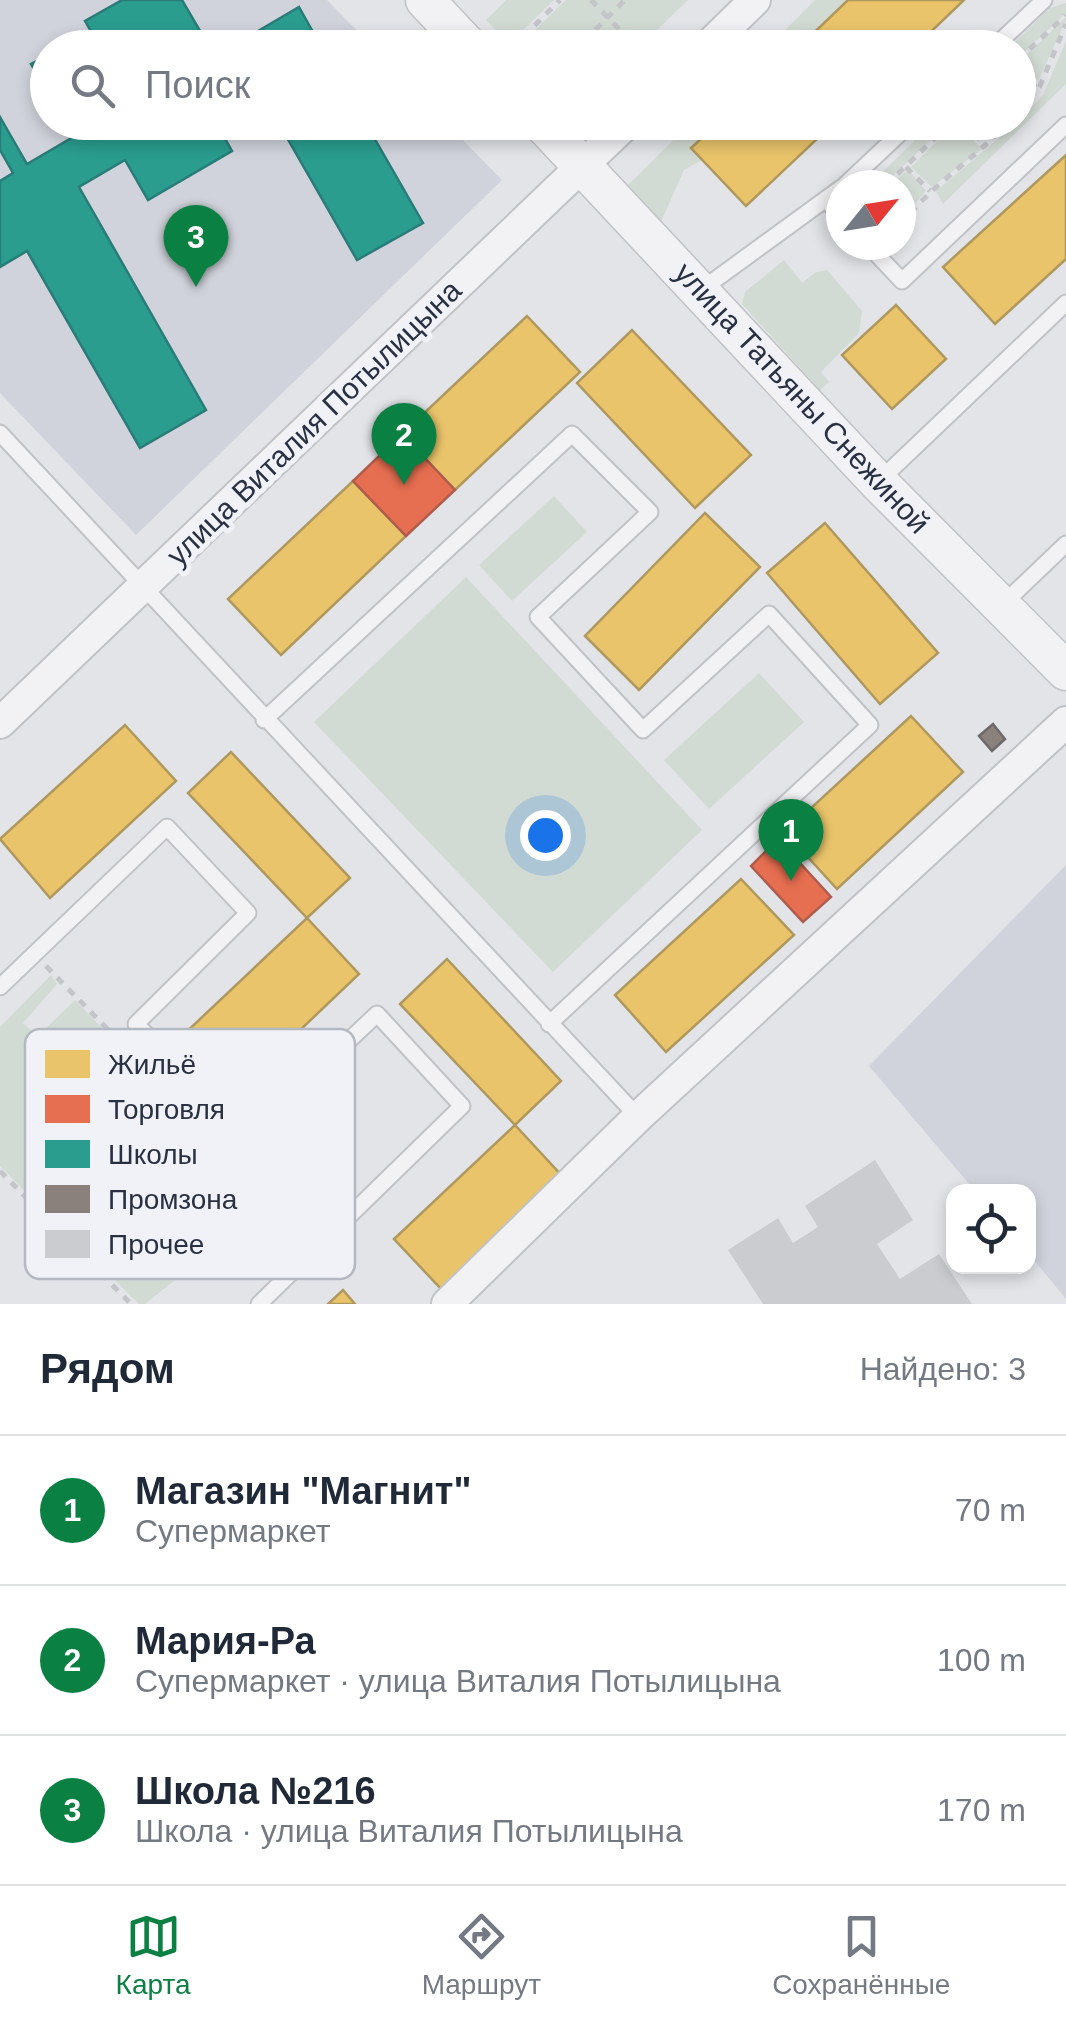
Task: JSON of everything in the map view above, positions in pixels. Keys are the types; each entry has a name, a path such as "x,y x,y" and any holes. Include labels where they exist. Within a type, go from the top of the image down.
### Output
{"street":[{"path":"425,0 453,30"},
{"path":"724,30 755,0"},
{"name":"улица Татьяны Снежиной","path":"557,140 878,482 1066,671"},
{"name":"улица Виталия Потылицына","path":"0,723 610,140"},
{"path":"448,1304 638,1117 1066,722"}],"lane":[{"path":"1012,30 1044,0"},
{"path":"882,260 902,281 1066,126"},
{"path":"861,170 893,140"},
{"path":"701,290 826,202"},
{"path":"878,482 1066,303"},
{"path":"0,433 638,1117"},
{"path":"264,720 572,434 650,512 538,617 643,730 769,614 870,725 549,1024"},
{"path":"1003,604 1066,544"},
{"path":"0,987 167,828 248,912 136,1024 141,1029"},
{"path":"355,1035 377,1014 462,1106 355,1210"},
{"path":"259,1304 285,1279"}],"path":[{"path":"530,30 560,0"},
{"path":"591,0 620,30"},
{"path":"597,30 625,0"},
{"path":"1036,43 1066,15"},
{"path":"1038,89 1066,24"},
{"path":"903,170 934,140"},
{"path":"980,140 986,147"},
{"path":"916,208 930,191 992,140"},
{"path":"906,167 930,191"},
{"path":"0,1171 25,1196"},
{"path":"106,1279 131,1304"}],"shaded area":[{"path":"0,0 327,0 356,30 30,30 30,140 463,140 502,180 136,535 0,393"},
{"path":"506,0 554,0 523,30 496,30 486,20"},
{"path":"566,0 688,0 657,30 535,30"},
{"path":"815,0 848,0 816,30 785,30"},
{"path":"1066,3 1066,13 1036,41 1036,30 1027,30 1050,8"},
{"path":"1066,17 1038,81 1036,46"},
{"path":"1066,41 1066,84 1036,113 1036,103"},
{"path":"674,140 711,140 702,160 684,170 659,226 626,187"},
{"path":"915,140 931,140 899,170 884,170"},
{"path":"938,140 973,140 982,149 932,187 911,167"},
{"path":"997,140 1009,140 943,204 936,191"},
{"path":"916,179 926,191 916,203"},
{"path":"784,260 802,283 816,272 827,270 862,311 859,333 821,372 829,382 820,390 742,304 745,292"},
{"path":"554,496 587,532 512,601 479,565"},
{"path":"466,577 702,830 553,972 314,722"},
{"path":"759,673 804,722 709,809 664,760"},
{"path":"1066,865 1066,1299 1036,1263 1036,1184 969,1184 869,1066"},
{"path":"51,975 57,984 23,1023 30,1029 25,1029 25,1191 0,1166 0,1027"},
{"path":"75,1000 103,1029 45,1029"},
{"path":"114,1279 176,1279 145,1304 139,1304"}],"building: Жильё":[{"path":"848,0 964,0 933,30 817,30"},
{"path":"700,140 816,140 746,206 691,148"},
{"path":"1066,155 1066,259 995,324 943,267"},
{"path":"896,305 946,359 892,409 842,355"},
{"path":"527,316 580,372 455,490 402,434"},
{"path":"632,330 751,455 695,508 577,383"},
{"path":"353,481 406,536 281,655 228,599"},
{"path":"705,513 760,567 639,690 585,636"},
{"path":"825,523 938,653 880,704 767,573"},
{"path":"911,716 963,772 837,889 785,832"},
{"path":"125,725 176,781 50,898 0,839"},
{"path":"231,752 350,878 307,918 188,793"},
{"path":"741,879 794,935 666,1052 615,995"},
{"path":"307,918 359,974 301,1029 189,1029"},
{"path":"447,959 561,1081 515,1125 400,1004"},
{"path":"515,1125 564,1178 443,1291 394,1239"},
{"path":"343,1290 355,1304 328,1304"}],"building: Торговля":[{"path":"402,434 455,490 406,536 353,481"},
{"path":"778,839 831,897 803,922 751,866"}],"building: Школы":[{"path":"122,0 182,0 200,30 90,30 85,21"},
{"path":"299,7 312,30 260,30"},
{"path":"0,117 27,164 68,140 226,140 232,151 148,200 125,160 79,187 206,410 140,448 27,251 0,267 0,181 13,173 0,150"},
{"path":"288,140 375,140 423,223 357,260"}],"building: Промзона":[{"path":"993,724 1005,739 992,751 979,736"}],"building: Прочее":[{"path":"875,1160 913,1220 877,1244 900,1279 939,1254 946,1265 946,1274 952,1274 972,1304 763,1304 728,1250 778,1218 793,1243 818,1227 805,1206"}],"place":[{"name":"Школа №216","path":"196,287"},
{"name":"Мария-Ра","path":"404,485"},
{"name":"Магазин \"Магнит\"","path":"791,881"}]}
